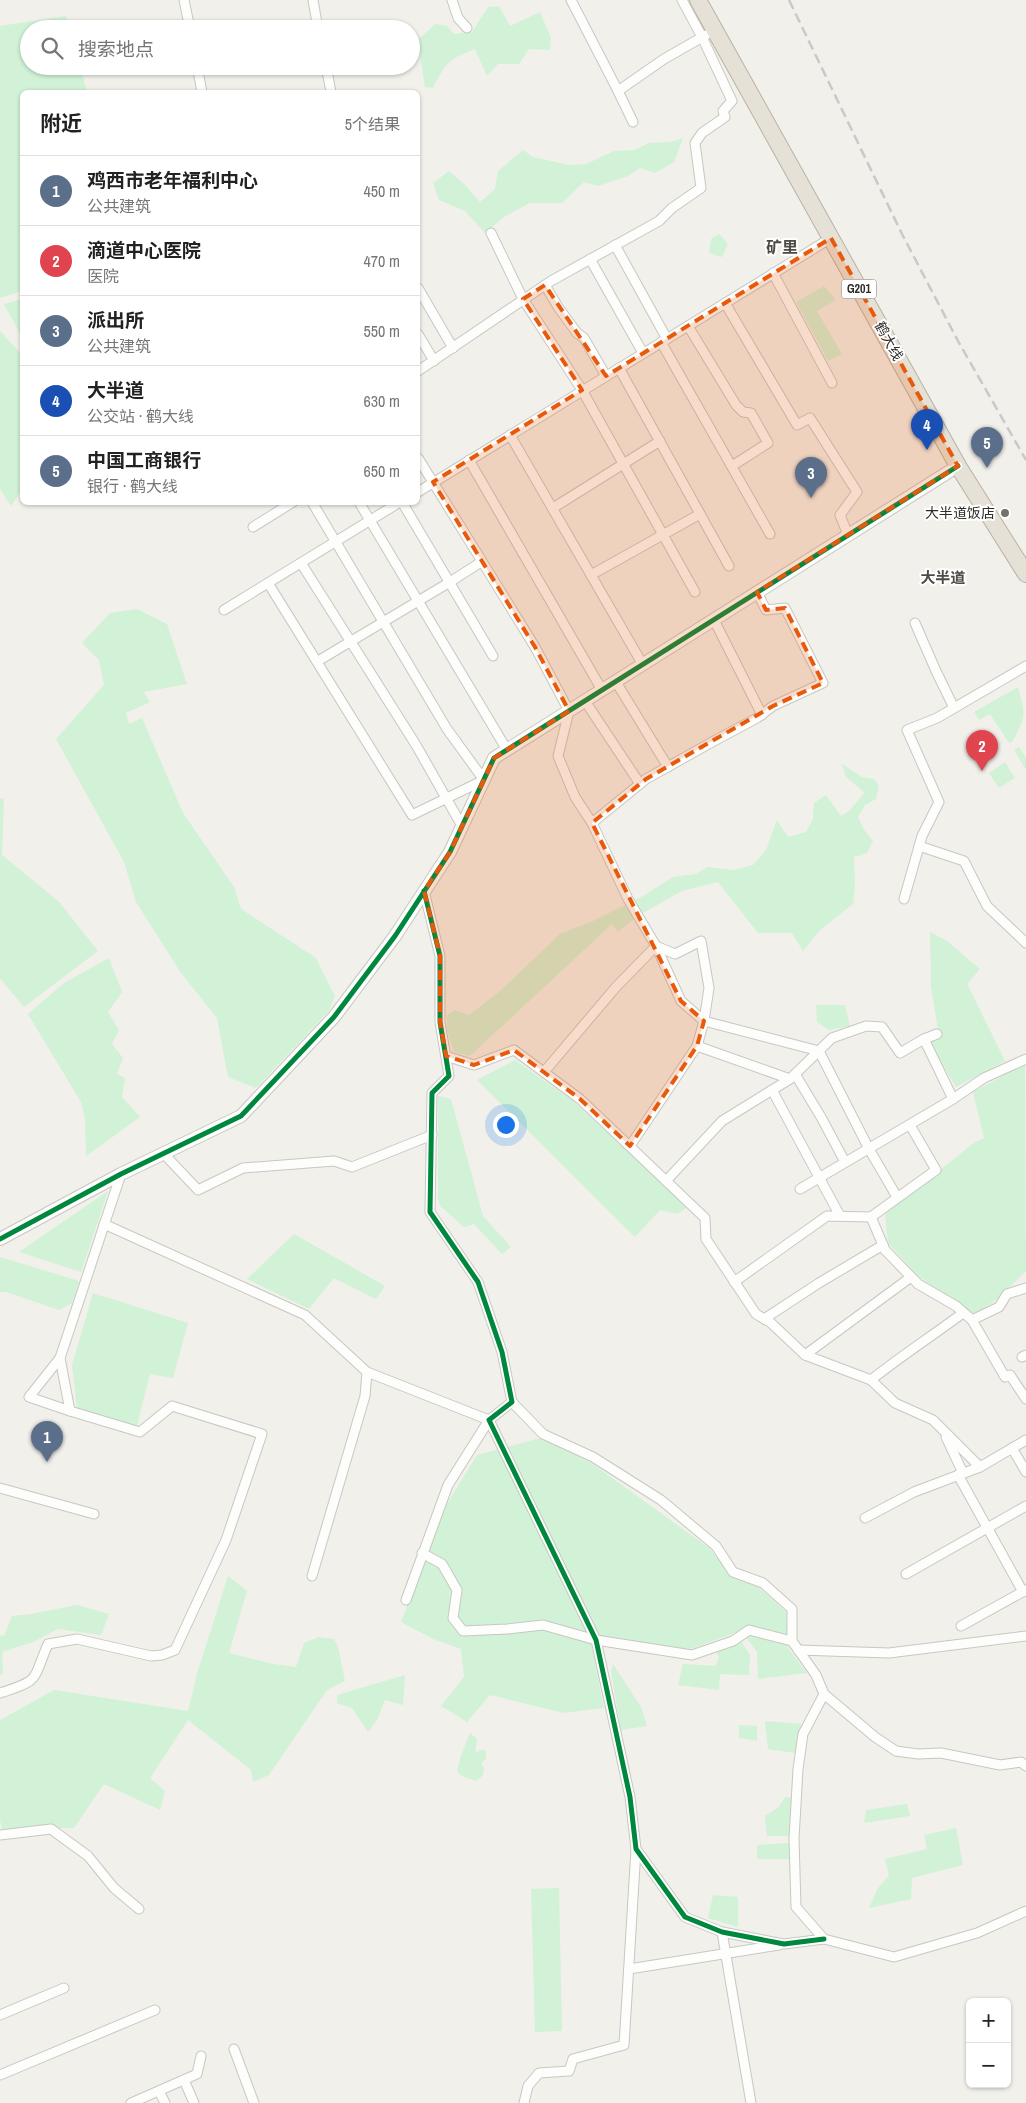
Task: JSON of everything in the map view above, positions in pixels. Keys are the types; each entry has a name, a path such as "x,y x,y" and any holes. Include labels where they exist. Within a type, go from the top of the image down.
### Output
{"highway":[{"name":"鹤大线","path":"698,0 709,34 831,238 958,466 1026,574"}],"street":[{"path":"184,0 188,20"},
{"path":"312,0 316,20"},
{"path":"452,0 458,18 467,28"},
{"path":"571,0 633,122"},
{"path":"420,370 545,285 659,221 672,208 701,188 695,143 702,133 725,117 723,111 732,101 709,34 682,0"},
{"path":"618,91 664,59 709,34"},
{"path":"199,75 202,90"},
{"path":"328,75 331,90"},
{"path":"491,233 523,299 582,390 695,592"},
{"path":"420,491 831,238"},
{"path":"615,245 664,340 770,534"},
{"path":"590,259 643,353"},
{"path":"773,273 832,383"},
{"path":"545,285 567,320 584,338 606,376"},
{"path":"420,291 453,348"},
{"path":"725,303 797,425 810,418 857,492 840,515 848,535"},
{"path":"688,326 736,405 743,412 751,414 768,443 732,466"},
{"path":"420,337 434,361"},
{"path":"619,368 729,566"},
{"path":"510,435 643,664"},
{"path":"553,508 660,441"},
{"path":"469,460 602,690"},
{"path":"420,461 535,647 569,711 558,756 575,797 592,823 628,899 656,946 681,1000 704,1021 819,1051 869,1149 897,1197"},
{"path":"0,1239 121,1174 241,1116 334,1016 395,936 450,852 494,758 958,466"},
{"path":"253,527 288,505"},
{"path":"314,505 448,729 484,780"},
{"path":"360,505 507,750"},
{"path":"224,610 396,505"},
{"path":"403,505 493,656"},
{"path":"591,576 700,514"},
{"path":"318,661 481,562"},
{"path":"301,563 416,744 462,826"},
{"path":"268,583 412,815 484,780"},
{"path":"592,823 640,784 668,767 762,715 773,706 823,683 785,608 766,610 757,592"},
{"path":"714,620 762,715"},
{"path":"915,623 954,708"},
{"path":"904,899 919,846 940,802 907,730 937,718 1026,666"},
{"path":"616,682 668,767"},
{"path":"585,701 640,784"},
{"path":"919,846 964,861 987,906 1026,943"},
{"path":"424,891 440,956 440,1022 449,1076 432,1093 430,1212 478,1282 502,1352 512,1402 543,1434 593,1457 661,1500 716,1546 734,1572 763,1583 792,1609 792,1641 816,1675 824,1694 874,1737 896,1751 918,1754 942,1753 1000,1765 1021,1762 1026,1766"},
{"path":"630,1146 697,1046 704,1021 709,988 701,941 675,954 656,946"},
{"path":"544,1072 616,987 656,946"},
{"path":"666,1181 722,1121 792,1076 832,1038 866,1026 882,1027 900,1053 937,1034"},
{"path":"924,1039 952,1099"},
{"path":"697,1046 792,1076 821,1117 845,1162"},
{"path":"446,1056 474,1065 514,1050 580,1099 705,1218 706,1239 756,1314 770,1322 805,1355 870,1380 895,1403 933,1420 980,1467"},
{"path":"800,1189 910,1125 984,1078 1026,1060"},
{"path":"772,1090 840,1216"},
{"path":"734,1282 827,1216 871,1217 936,1170 910,1125"},
{"path":"163,1153 198,1190 243,1168 334,1161 352,1167 432,1135"},
{"path":"0,1693 29,1683 36,1677 48,1644 77,1639 151,1656 162,1655 175,1650 226,1540 262,1434 172,1406 140,1432 29,1397 60,1358 121,1174"},
{"path":"871,1217 886,1250 911,1277 918,1284 956,1306 972,1320 1005,1377 1010,1374 1026,1399"},
{"path":"104,1224 305,1315 367,1372 489,1420 596,1640 630,1797 636,1848 624,2045 573,2059 569,2071 539,2073 528,2086 524,2103"},
{"path":"764,1319 819,1283 883,1245"},
{"path":"805,1355 911,1277"},
{"path":"972,1320 999,1307 1007,1294 1026,1288"},
{"path":"870,1380 963,1313"},
{"path":"60,1358 70,1411"},
{"path":"312,1576 365,1396 367,1372"},
{"path":"406,1600 448,1485 489,1420 512,1402"},
{"path":"944,1433 987,1528 1025,1591 961,1626"},
{"path":"865,1518 914,1492 980,1467 1026,1440"},
{"path":"1012,1448 1026,1472"},
{"path":"0,1488 94,1514"},
{"path":"906,1574 1026,1506"},
{"path":"422,1553 442,1564 457,1590 453,1618 462,1631 543,1625 596,1640 692,1655 733,1641 749,1630 792,1641"},
{"path":"798,1650 889,1653 1026,1636"},
{"path":"824,1694 803,1734 798,1769 794,1840 796,1907 824,1939"},
{"path":"0,1835 51,1829 88,1856 114,1888 139,1909"},
{"path":"636,1848 685,1917 722,1932 784,1944"},
{"path":"629,1968 824,1939 894,1957 977,1933 1026,1911"},
{"path":"722,1932 751,2103"},
{"path":"0,2015 64,1988"},
{"path":"0,2075 156,2010"},
{"path":"234,2049 254,2103"},
{"path":"131,2103 197,2074 201,2056"},
{"path":"184,2080 194,2103"},
{"path":"159,2090 165,2103"}],"highlighted area":[{"path":"831,238 958,466 757,592 766,610 785,608 823,683 773,706 646,779 592,823 681,1001 704,1021 697,1046 630,1146 580,1099 514,1050 474,1065 446,1056 440,1022 440,956 424,891 450,852 494,758 569,711 535,647 433,482 582,390 523,299 545,285 606,376"}],"green space":[{"path":"499,6 510,26 540,12 551,38 550,50 529,49 519,64 498,64 487,76 475,49 453,59 445,67 433,88 425,87 420,53 420,38 435,24 447,26 454,34 472,32 488,7"},
{"path":"66,16 67,20 40,20"},
{"path":"20,23 20,75 82,75 86,90 20,90 20,292 0,298 0,26"},
{"path":"683,138 674,162 655,173 640,168 628,176 598,186 584,182 562,203 530,203 504,217 485,233 465,211 439,200 433,183 449,171 480,202 495,189 498,171 523,150 533,157 569,165 586,164 614,151 635,150 649,143 671,142"},
{"path":"719,234 728,244 722,257 709,253 711,239"},
{"path":"824,286 836,300 817,311 842,354 828,361 796,302"},
{"path":"20,300 20,333 4,304"},
{"path":"0,331 20,353 20,492 11,506 0,489"},
{"path":"137,609 167,624 187,684 144,692 150,702 126,713 129,724 142,718 183,813 234,887 241,909 316,958 335,996 329,1011 256,1088 228,1077 217,1018 181,973 136,902 124,862 56,739 104,685 99,660 82,643 110,613"},
{"path":"1018,687 1023,715 1013,741 1009,743 990,714 979,720 974,712"},
{"path":"1019,747 1026,758 1026,770 1014,750"},
{"path":"1005,762 1015,778 999,788 989,773"},
{"path":"842,764 862,777 874,779 879,786 876,799 865,805 858,817 864,830 873,841 867,853 854,857 855,887 853,904 820,930 803,951 792,933 758,933 718,882 682,891 639,915 618,932 612,924 470,1056 454,1052 447,1030 447,1015 455,1010 469,1015 500,991 560,934 593,921 643,896 673,877 696,874 707,867 734,870 753,865 766,850 777,820 788,837 806,832 813,819 814,803 826,795 841,816 845,814 865,793 846,777"},
{"path":"0,798 4,799 2,855 59,902 98,951 24,1007 0,978"},
{"path":"930,932 947,941 980,969 967,984 1005,1061 956,1087 929,1041 939,1036 931,987"},
{"path":"109,958 122,992 108,1012 119,1030 112,1044 123,1058 117,1074 125,1078 122,1097 140,1117 86,1156 85,1119 81,1102 28,1014 64,983"},
{"path":"816,1005 845,1005 850,1026 829,1030 817,1022"},
{"path":"515,1060 573,1101 687,1207 678,1214 660,1210 635,1237 477,1080"},
{"path":"1025,1064 1026,1271 999,1297 976,1315 919,1277 888,1243 885,1214 975,1142 984,1138 973,1092"},
{"path":"438,1096 451,1099 483,1216 511,1247 502,1254 474,1224 464,1227 440,1206 438,1198"},
{"path":"108,1191 81,1272 19,1252"},
{"path":"294,1234 385,1286 376,1299 334,1278 309,1309 247,1279"},
{"path":"0,1257 79,1281 72,1303 59,1310 6,1292 0,1292"},
{"path":"93,1293 188,1323 173,1378 150,1374 137,1426 77,1408 72,1365"},
{"path":"541,1438 590,1462 709,1548 735,1579 758,1587 786,1612 788,1648 807,1673 758,1679 757,1652 741,1631 690,1649 591,1643 604,1708 564,1713 490,1695 467,1722 441,1706 464,1677 461,1649 433,1639 401,1622 445,1507 477,1455"},
{"path":"228,1576 247,1591 229,1653 273,1664 296,1667 304,1643 319,1637 334,1639 338,1647 345,1681 327,1690 269,1775 253,1782 251,1770 188,1720 150,1778 165,1791 160,1810 104,1784 74,1828 2,1829 0,1820 0,1720 54,1690 188,1711 197,1674"},
{"path":"77,1605 109,1614 101,1635 58,1629 33,1642 2,1652 3,1672 0,1676 0,1635 4,1636 12,1616"},
{"path":"740,1640 750,1655 749,1675 720,1674 719,1690 678,1685 683,1664 715,1666 719,1658 716,1650"},
{"path":"613,1664 641,1707 647,1726 621,1730 611,1672"},
{"path":"405,1675 403,1705 385,1700 377,1720 368,1732 352,1708 337,1703 337,1695"},
{"path":"765,1721 801,1724 795,1753 768,1749"},
{"path":"739,1725 757,1726 757,1741 739,1738"},
{"path":"470,1733 477,1739 475,1753 481,1750 486,1751 486,1758 481,1764 484,1768 483,1775 476,1781 464,1777 457,1772 460,1758"},
{"path":"785,1797 793,1798 791,1836 767,1836 765,1816 779,1807"},
{"path":"907,1804 910,1816 864,1823 866,1810"},
{"path":"956,1828 963,1865 912,1878 911,1899 869,1908 878,1888 889,1876 885,1859 927,1849 924,1835"},
{"path":"790,1843 791,1859 757,1859 757,1845"},
{"path":"559,1888 562,2031 535,2032 531,1889"},
{"path":"713,1895 738,1897 738,1927 708,1918"}],"railway":[{"path":"789,0 902,234 958,341 1026,460"}],"cycle path":[{"path":"0,1239 121,1174 241,1116 334,1017 395,936 450,852 494,758 958,466"},
{"path":"424,891 440,956 440,1022 449,1076 432,1093 430,1212 478,1282 502,1352 512,1402 489,1420 596,1640 630,1797 636,1849 685,1917 722,1932 784,1944 824,1939"}],"place":[{"name":"大半道","path":"927,450"},
{"name":"中国工商银行","path":"987,468"},
{"name":"派出所","path":"811,498"},
{"name":"大半道饭店","path":"1005,513"},
{"name":"滴道中心医院","path":"982,771"},
{"name":"鸡西市老年福利中心","path":"47,1462"}],"district":[{"name":"矿里","path":"782,247"},
{"name":"大半道","path":"943,578"}]}
